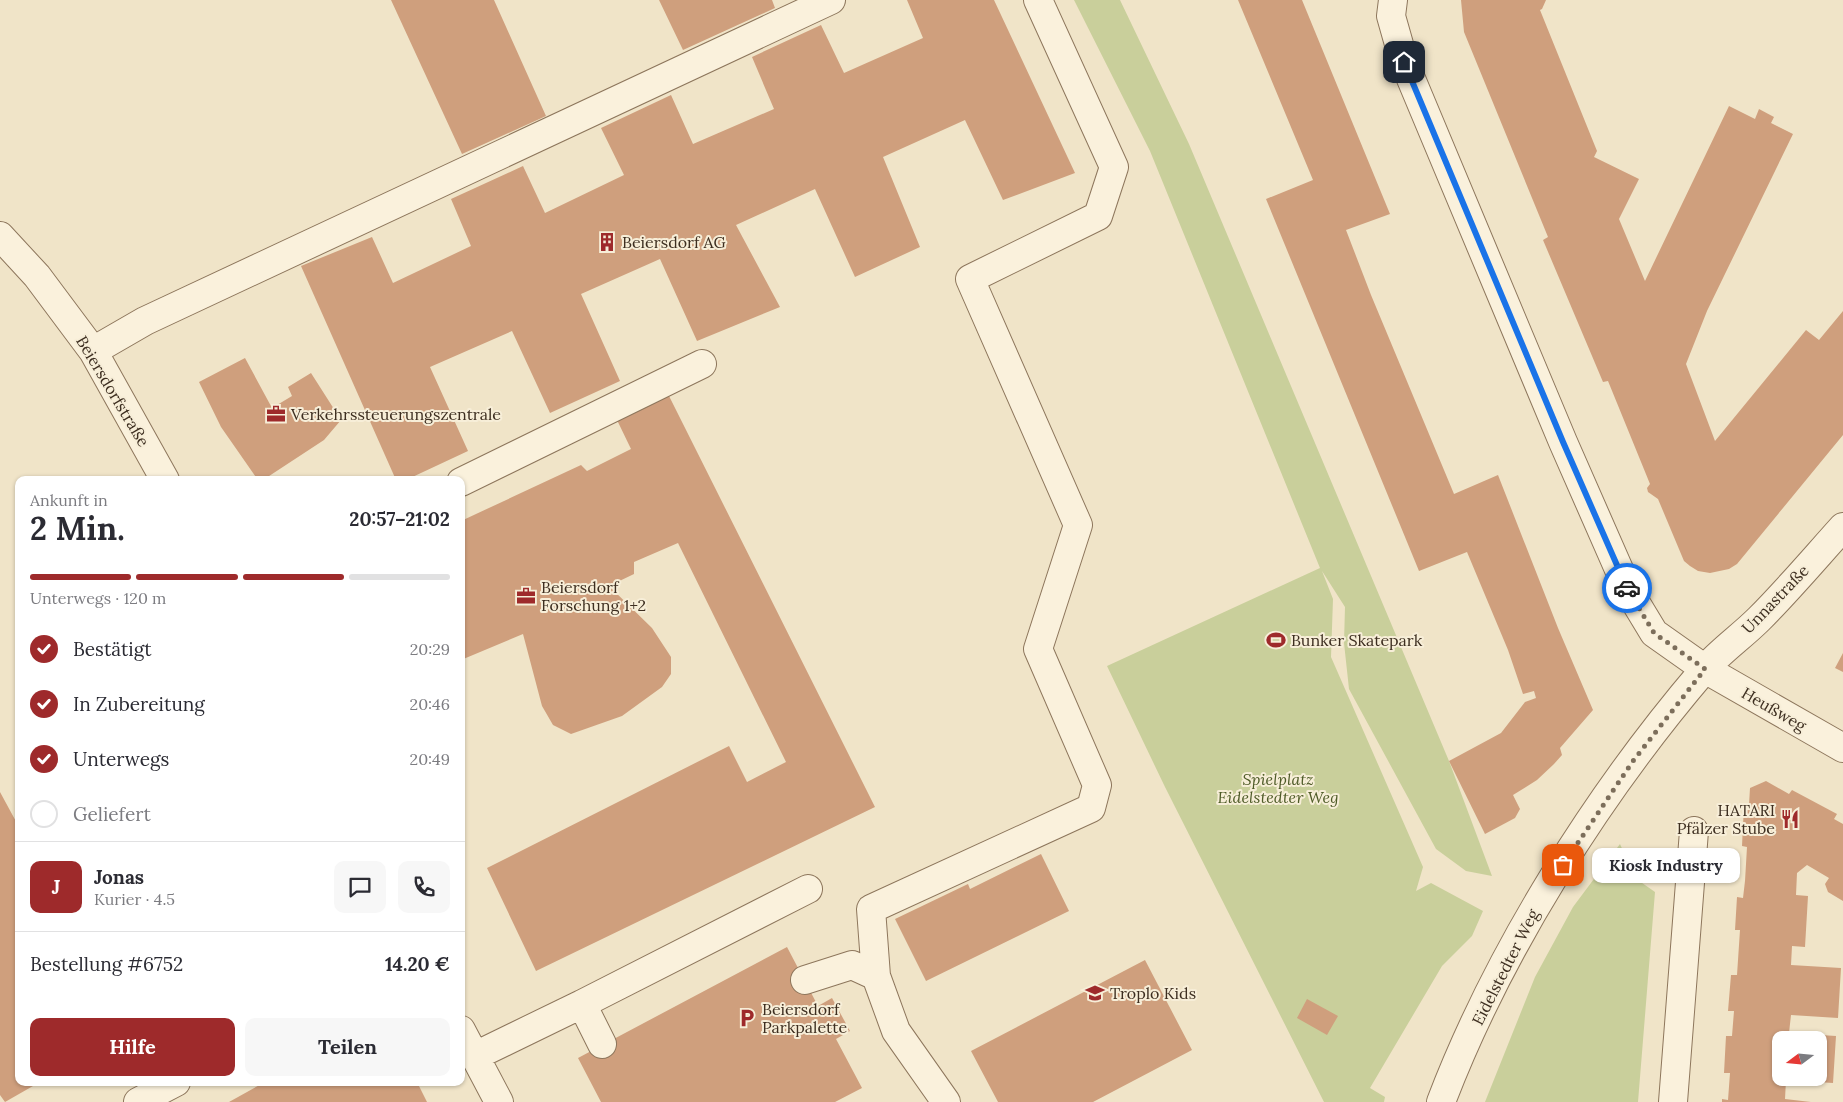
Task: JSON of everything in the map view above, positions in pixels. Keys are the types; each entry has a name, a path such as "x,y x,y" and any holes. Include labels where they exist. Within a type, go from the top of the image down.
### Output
{"street":[{"path":"93,351 145,321 831,0"},
{"path":"946,1102 896,1031 876,976 871,909 1091,808 1097,785 1038,649 1078,525 970,279 1098,216 1114,167 1038,0"},
{"name":"Heußweg","path":"1393,0 1392,16 1404,62 1563,442 1628,590 1654,633 1705,669 1843,748"},
{"name":"Beiersdorfstraße","path":"0,236 37,276 93,351 163,476"},
{"path":"465,480 702,364"},
{"name":"Unnastraße","path":"1705,669 1759,619 1843,527"},
{"name":"Eidelstedter Weg","path":"1441,1102 1484,1005 1532,913 1633,761 1705,669"},
{"path":"1674,1102 1694,831"},
{"path":"475,1056 808,889"},
{"path":"805,980 852,965 876,976"},
{"path":"582,1004 602,1044"},
{"path":"465,1037 498,1102"},
{"path":"138,1102 168,1086"}],"green space":[{"name":"Spielplatz Eidelstedter Weg","path":"1074,0 1120,0 1189,144 1449,761 1492,876 1466,871 1436,849 1349,689 1344,643 1345,607 1322,571 1333,599 1331,657 1423,867 1416,891 1431,883 1483,911 1472,936 1442,966 1370,1088 1385,1097 1384,1102 1324,1102 1165,787 1107,666 1320,568 1150,151"},
{"path":"1620,844 1635,878 1655,892 1638,1102 1485,1102 1535,977 1573,907"}],"building":[{"path":"391,0 494,0 546,116 462,154"},
{"path":"659,0 772,0 775,8 683,50"},
{"name":"Beiersdorf AG","path":"907,0 994,0 1075,173 1003,200 965,120 883,157 920,247 855,277 815,189 736,225 780,307 697,341 660,259 581,294 620,381 550,413 512,331 430,367 468,451 415,476 394,476 301,266 372,237 393,283 471,246 451,199 523,166 545,213 624,175 601,128 671,95 693,144 774,109 752,57 821,25 844,73 923,38"},
{"path":"1238,0 1302,0 1390,214 1346,230 1371,295 1454,494 1498,475 1558,628 1593,710 1560,748 1562,755 1554,764 1537,780 1513,795 1520,809 1515,818 1485,834 1449,761 1501,733 1525,702 1536,698 1534,691 1523,694 1508,650 1467,552 1419,571 1266,199 1313,180"},
{"path":"1461,0 1546,0 1540,10 1597,151 1594,157 1639,179 1619,219 1645,281 1729,106 1755,119 1759,109 1774,117 1771,123 1793,134 1707,311 1686,364 1715,441 1806,330 1819,340 1843,311 1843,435 1737,564 1729,569 1710,573 1698,571 1684,561 1658,499 1648,492 1647,488 1650,484 1608,381 1603,382 1543,240 1548,237 1464,32"},
{"name":"Verkehrssteuerungszentrale","path":"245,358 272,408 292,396 288,387 311,373 341,420 324,440 269,476 255,476 221,427 199,382"},
{"path":"669,396 875,807 536,971 487,868 729,746 747,782 786,762 678,543 634,562 634,574 609,586 652,628 671,657 671,674 662,687 622,716 571,734 553,725 542,706 523,634 465,658 465,519 581,465 587,471 631,449 617,420"},
{"path":"1843,653 1843,672 1835,668"},
{"path":"1766,781 1789,794 1792,790 1837,814 1834,819 1843,824 1843,901 1828,892 1825,884 1829,878 1807,865 1797,873 1796,895 1808,896 1805,947 1792,946 1791,965 1841,968 1838,1018 1791,1015 1789,1031 1772,1031 1772,1086 1786,1086 1785,1099 1811,1102 1722,1102 1722,1099 1728,1100 1730,1073 1724,1073 1726,1036 1732,1036 1734,1011 1728,1011 1731,975 1737,975 1740,930 1735,930 1737,897 1743,898 1747,847 1742,846 1744,805 1749,805 1750,788"},
{"path":"0,792 15,820 15,1086 33,1086 5,1102 0,1095"},
{"path":"1041,854 1069,911 926,981 895,919 968,884 970,889"},
{"name":"Beiersdorf Parkpalette","path":"787,947 818,1006 832,998 850,1031 836,1039 862,1088 835,1102 601,1102 578,1058"},
{"path":"1145,960 1192,1050 1093,1102 998,1102 971,1051"},
{"path":"1307,999 1338,1016 1327,1035 1297,1018"},
{"path":"1828,1035 1836,1036 1833,1083 1828,1083"},
{"path":"258,1086 419,1086 427,1102 229,1102"}],"way so far":[{"path":"1563,865 1633,761 1705,669 1654,633 1627,588"}],"place":[{"name":"Beiersdorf AG","path":"607,242"},
{"name":"Verkehrssteuerungszentrale","path":"276,414"},
{"name":"Beiersdorf Forschung 1+2","path":"526,596"},
{"name":"Bunker Skatepark","path":"1276,640"},
{"name":"HATARI Pfälzer Stube","path":"1790,819"},
{"name":"Kiosk Industry","path":"1563,865"},
{"name":"Troplo Kids","path":"1095,993"},
{"name":"Beiersdorf Parkpalette","path":"747,1018"}],"route":[{"path":"1404,62 1563,442 1627,588"}]}
